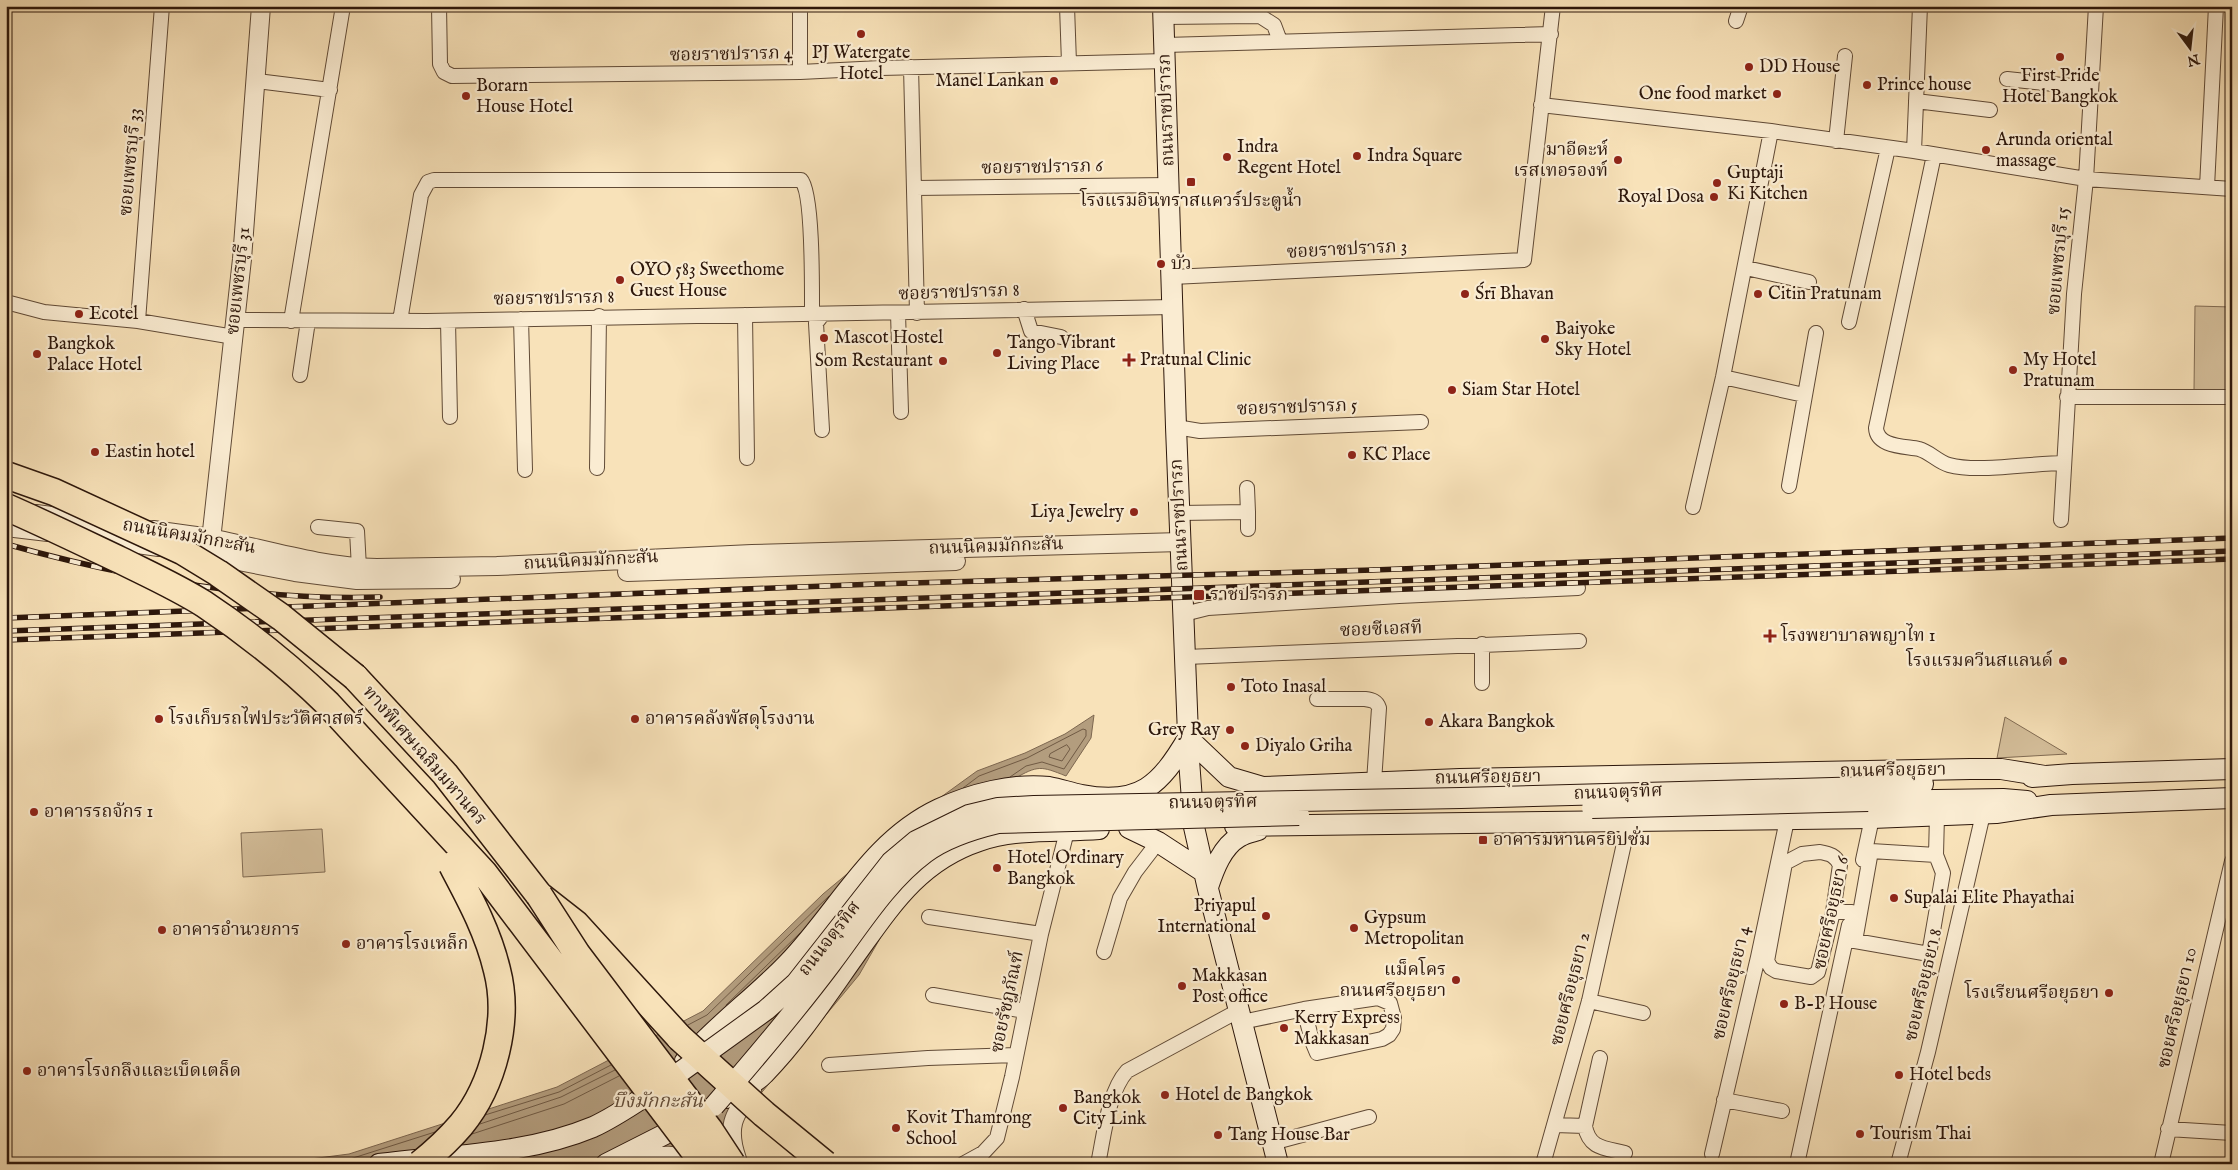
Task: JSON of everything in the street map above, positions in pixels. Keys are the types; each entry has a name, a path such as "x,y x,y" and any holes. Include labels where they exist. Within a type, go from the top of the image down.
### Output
{"highway":[{"name":"ทางพิเศษเฉลิมมหานคร","path":"6,475 54,492 182,551 218,573 281,617 355,677 445,774 539,895 577,954 709,1129 732,1164"},
{"name":"ทางพิเศษเฉลิมมหานคร","path":"6,507 52,527 162,581 203,604 268,649 328,704 421,806 452,836 484,873 704,1164"},
{"path":"420,1164 439,1148 462,1124 480,1096 491,1068 500,1017 498,972 490,943 478,913 421,806"},
{"path":"539,895 576,924 648,1004 718,1074 825,1164"}],"main road":[{"name":"ถนนราชปรารภ","path":"1163,12 1176,427 1188,738 1194,827 1278,1164"},
{"name":"ถนนศรีอยุธยา","path":"1188,738 1229,778 1262,787 1368,782 1970,769 2001,769 2045,776"},
{"name":"ถนนจตุรทิศ","path":"665,1083 713,1031 789,963 818,930 874,858 893,838 916,821 976,795 1017,788 1047,787 1081,795 1106,798 1127,797 1140,793 1156,781 1174,763 1188,738"},
{"name":"ถนนศรีอยุธยา","path":"1194,827 1787,820 1869,802 1980,782 2045,776 2232,770"},
{"path":"1357,825 1346,818 1340,802 1344,794 1368,782"},
{"path":"1017,788 1037,795 1044,803 1047,811 1045,820 1034,833"},
{"name":"ถนนจตุรทิศ","path":"379,1164 519,1148 560,1138 593,1127 625,1110 766,1010 796,982 891,862 916,841 969,815 998,808 1034,806 1452,798 1869,802"},
{"name":"ถนนศรีอยุธยา","path":"1869,802 1937,815 1983,814 2051,804 2232,798"},
{"name":"ถนนศรีอยุธยา","path":"1869,802 2003,799 2051,804"},
{"name":"ถนนจตุรทิศ","path":"714,1106 797,1008 904,869 926,852 974,829 998,823 1123,819 1869,802"},
{"path":"1129,828 1158,842 1206,880 1230,845 1239,837 1270,826"},
{"name":"ถนนจตุรทิศ","path":"606,1164 683,1125 763,1075 801,1030 903,890 923,871 951,852 979,840 1001,835 1129,828 1194,827"}],"street":[{"name":"ซอยเพชรบุรี 33","path":"138,321 162,6"},
{"name":"ซอยเพชรบุรี 31","path":"210,547 235,328 257,81 261,6"},
{"path":"291,321 343,6"},
{"name":"ซอยราชปรารภ 4","path":"439,6 440,64 441,69 448,74 627,76 1069,63 1280,41 1551,34"},
{"path":"800,6 800,72"},
{"path":"1067,6 1069,63"},
{"path":"1553,6 1541,106 1772,131 1836,142 1914,151 2086,179 2232,189"},
{"path":"1736,21 1741,6"},
{"path":"1914,151 1920,6"},
{"name":"ซอยเพชรบุรี 15","path":"2061,520 2074,294 2086,179 2096,6"},
{"path":"2207,187 2216,6"},
{"path":"1163,12 1260,16 1274,25 1280,41"},
{"path":"1836,142 1845,56"},
{"path":"911,67 917,313"},
{"path":"2007,79 2091,88"},
{"path":"257,81 330,90"},
{"path":"1916,101 1990,110"},
{"name":"ซอยราชปรารภ 3","path":"1172,277 1524,260 1541,106"},
{"path":"1693,507 1746,268 1772,131"},
{"path":"1849,322 1888,148"},
{"path":"1934,155 1876,434 1882,442 1923,450 1951,466 1976,468 2064,463"},
{"path":"400,321 421,195 428,182 434,180 801,180 806,187 816,314 820,318 816,323 822,430"},
{"name":"ซอยราชปรารภ 6","path":"915,188 1169,185"},
{"path":"1746,268 1809,282"},
{"name":"ซอยราชปรารภ 8","path":"6,302 44,312 235,328 291,321 917,313 1173,307"},
{"path":"1024,309 1031,331 1061,336"},
{"path":"898,313 901,412"},
{"path":"745,315 747,458"},
{"path":"597,468 599,316"},
{"path":"520,319 525,470"},
{"path":"448,320 450,417"},
{"path":"300,375 308,321"},
{"path":"1789,486 1816,333"},
{"path":"1723,377 1804,395"},
{"path":"2068,397 2232,398"},
{"name":"ซอยราชปรารภ 5","path":"1176,427 1200,431 1421,422"},
{"path":"1247,488 1248,529"},
{"name":"ถนนนิคมมักกะสัน","path":"6,512 91,529 359,568 497,566 752,554 1181,547"},
{"path":"1180,513 1248,512"},
{"name":"ถนนนิคมมักกะสัน","path":"6,527 91,529"},
{"path":"318,527 357,531 359,568"},
{"name":"ถนนนิคมมักกะสัน","path":"210,547 323,577 382,581 1181,547"},
{"path":"1184,614 1208,608 1578,588"},
{"name":"ซอยซีเอสที","path":"1186,657 1579,641"},
{"path":"1482,644 1482,683"},
{"path":"1317,699 1365,699 1378,703 1379,708 1368,782"},
{"name":"ซอยศรีอยุธยา 6","path":"1797,1164 1852,912 1869,802"},
{"name":"ซอยศรีอยุธยา 8","path":"1898,1164 1928,1052 1983,814"},
{"path":"1936,855 1871,851 1855,941 1929,954 1943,873 1936,855 1937,815"},
{"name":"ซอยศรีอยุธยา 4","path":"1712,1154 1787,820"},
{"name":"ซอยศรีอยุธยา 2","path":"1543,1164 1589,1001 1630,821"},
{"name":"ซอยรัชฎภัณฑ์","path":"963,1164 983,1153 997,1138 1041,934 1067,831"},
{"path":"1104,952 1120,898 1135,872 1158,842"},
{"path":"1811,853 1832,855 1837,858 1840,865 1833,912 1818,972 1815,976 1797,976 1771,968 1767,961 1785,862 1802,854 1811,853"},
{"name":"ซอยศรีอยุธยา 10","path":"2161,1164 2232,861"},
{"path":"1833,912 1852,912"},
{"path":"929,916 1041,934"},
{"path":"933,995 1026,1010"},
{"path":"1098,1164 1114,1095 1120,1078 1127,1071 1240,1017 1378,998 1390,1003 1393,1029 1389,1036 1382,1039 1317,1053 1304,1009"},
{"path":"1589,1001 1643,1013"},
{"path":"829,1065 928,1058 1016,1055"},
{"path":"1600,1058 1585,1126 1587,1136 1596,1146 1625,1153"},
{"path":"738,1164 730,1136 733,1119 740,1106 763,1075"},
{"path":"1724,1100 1782,1111"},
{"path":"1272,1143 1369,1117"},
{"path":"1555,1124 1585,1126"},
{"path":"2168,1129 2232,1133"},
{"path":"618,1164 671,1156 682,1157 695,1164"}],"shaded area":[{"path":"2195,306 2232,307 2232,391 2194,390"},
{"path":"2005,717 2067,754 1997,758"},
{"path":"322,829 325,872 243,877 241,833"}],"water":[{"name":"บึงมักกะสัน","path":"1094,715 1091,738 1066,776 1040,768 1029,771 1014,779 909,888 859,975 729,1132 671,1164 272,1164 349,1154 557,1087 703,1011 823,894 930,805 977,771 1025,753 1065,734"}],"railway":[{"path":"6,618 876,584 1373,570 2232,538"},
{"path":"6,544 98,567 191,585 285,595 380,597"},
{"path":"6,631 2232,551"},
{"path":"6,640 2232,559"}],"place":[{"name":"PJ Watergate Hotel","path":"861,34"},
{"name":"First Pride Hotel Bangkok","path":"2060,57"},
{"name":"DD House","path":"1749,67"},
{"name":"Manel Lankan","path":"1054,81"},
{"name":"Prince house","path":"1867,85"},
{"name":"One food market","path":"1777,94"},
{"name":"Borarn House Hotel","path":"466,96"},
{"name":"Arunda oriental massage","path":"1986,150"},
{"name":"Indra Square","path":"1357,156"},
{"name":"Indra Regent Hotel","path":"1227,157"},
{"name":"มาอีดะห์ เรสเทอรองท์","path":"1618,160"},
{"name":"โรงแรมอินทราสแควร์ประตูน้ำ","path":"1191,182"},
{"name":"Guptaji Ki Kitchen","path":"1717,183"},
{"name":"Royal Dosa","path":"1714,197"},
{"name":"บัว","path":"1161,264"},
{"name":"OYO 583 Sweethome Guest House","path":"620,280"},
{"name":"Śrī Bhavan","path":"1465,294"},
{"name":"Citin Pratunam","path":"1758,294"},
{"name":"Ecotel","path":"79,314"},
{"name":"Mascot Hostel","path":"824,338"},
{"name":"Baiyoke Sky Hotel","path":"1545,339"},
{"name":"Tango Vibrant Living Place","path":"997,353"},
{"name":"Bangkok Palace Hotel","path":"37,354"},
{"name":"Pratunal Clinic","path":"1129,360"},
{"name":"Som Restaurant","path":"943,361"},
{"name":"My Hotel Pratunam","path":"2013,370"},
{"name":"Siam Star Hotel","path":"1452,390"},
{"name":"Eastin hotel","path":"95,452"},
{"name":"KC Place","path":"1352,455"},
{"name":"Liya Jewelry","path":"1134,512"},
{"name":"ราชปรารภ","path":"1199,595"},
{"name":"โรงพยาบาลพญาไท 1","path":"1770,636"},
{"name":"โรงแรมควีนสแลนด์","path":"2063,661"},
{"name":"Toto Inasal","path":"1231,687"},
{"name":"โรงเก็บรถไฟประวัติศาสตร์","path":"159,719"},
{"name":"อาคารคลังพัสดุโรงงาน","path":"635,719"},
{"name":"Akara Bangkok","path":"1429,722"},
{"name":"Grey Ray","path":"1230,730"},
{"name":"Diyalo Griha","path":"1245,746"},
{"name":"อาคารรถจักร 1","path":"34,812"},
{"name":"อาคารมหานครยิปซั่ม","path":"1483,840"},
{"name":"Hotel Ordinary Bangkok","path":"997,868"},
{"name":"Supalai Elite Phayathai","path":"1894,898"},
{"name":"Priyapul International","path":"1266,916"},
{"name":"Gypsum Metropolitan","path":"1354,928"},
{"name":"อาคารอำนวยการ","path":"162,930"},
{"name":"อาคารโรงเหล็ก","path":"346,944"},
{"name":"แม็คโคร ถนนศรีอยุธยา","path":"1456,980"},
{"name":"Makkasan Post office","path":"1182,986"},
{"name":"โรงเรียนศรีอยุธยา","path":"2109,993"},
{"name":"B-P House","path":"1784,1004"},
{"name":"Kerry Express Makkasan","path":"1284,1028"},
{"name":"อาคารโรงกลึงและเบ็ดเตล็ด","path":"27,1071"},
{"name":"Hotel beds","path":"1899,1075"},
{"name":"Hotel de Bangkok","path":"1165,1095"},
{"name":"Bangkok City Link","path":"1063,1108"},
{"name":"Kovit Thamrong School","path":"896,1128"},
{"name":"Tourism Thai","path":"1860,1134"},
{"name":"Tang House Bar","path":"1218,1135"}]}
